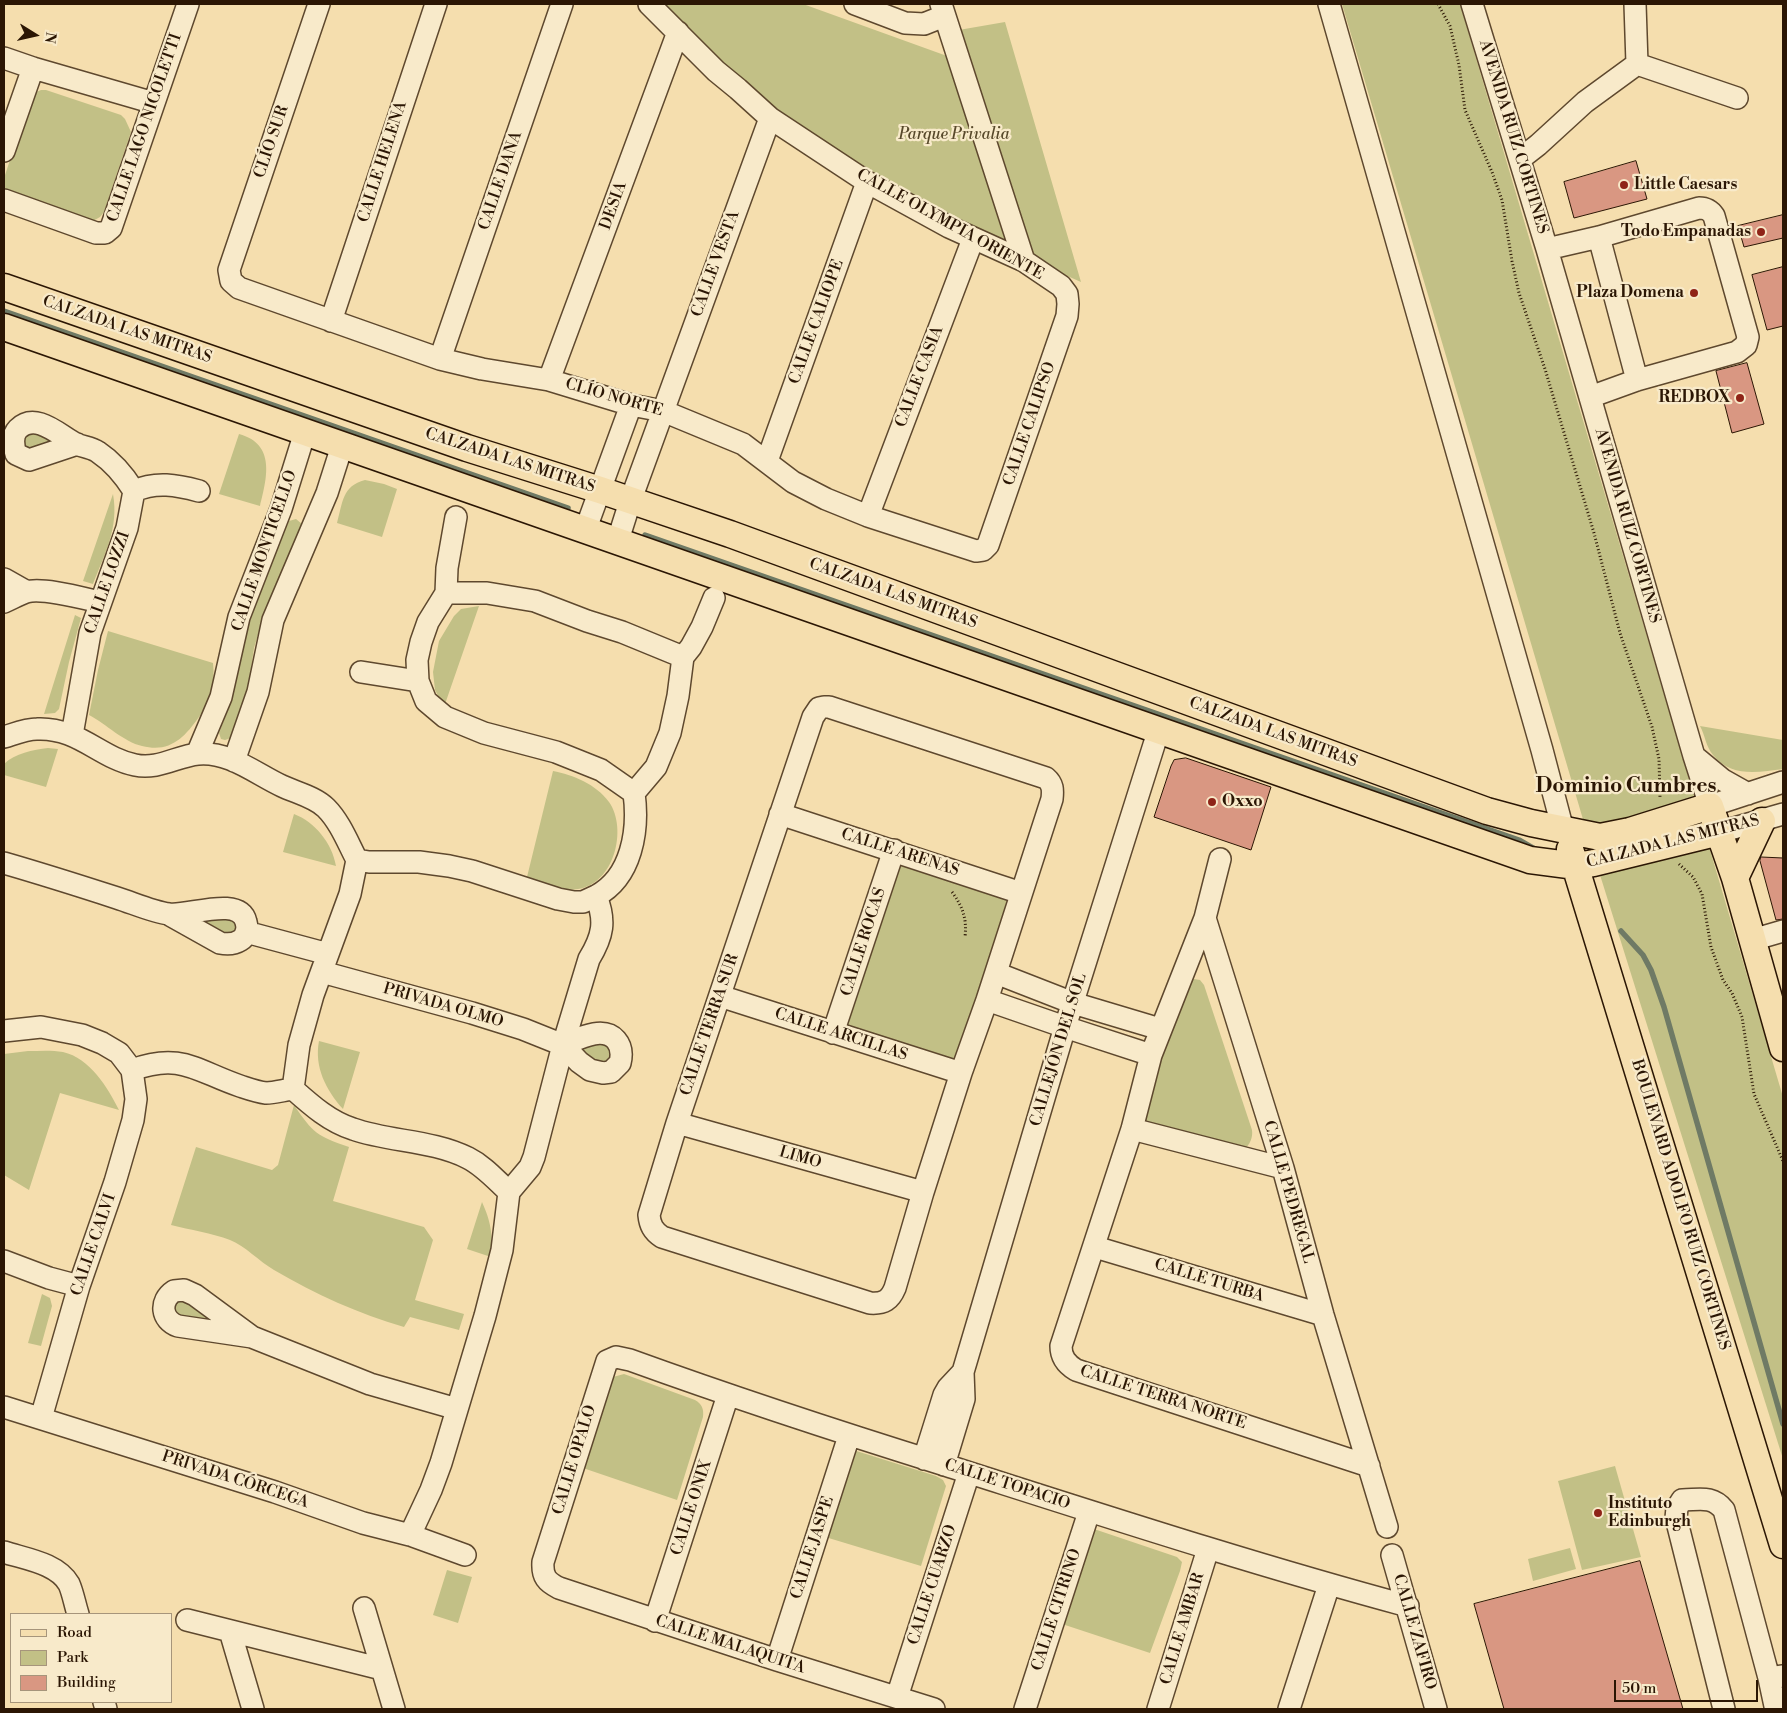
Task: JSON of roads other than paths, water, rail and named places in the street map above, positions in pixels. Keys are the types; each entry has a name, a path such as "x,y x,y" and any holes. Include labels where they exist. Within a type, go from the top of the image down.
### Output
{"main road":[{"name":"CALZADA LAS MITRAS","path":"4,287 467,448 600,490 630,502 749,541 1487,811 1531,823 1600,837 1630,831 1710,806"},
{"name":"CALZADA LAS MITRAS","path":"4,327 1530,860 1576,866 1720,832"},
{"name":"AVENIDA RUIZ CORTINES","path":"1710,806 1720,832 1782,1042"},
{"path":"1734,878 1775,817"},
{"path":"1563,830 1576,866"},
{"name":"BOULEVARD ADOLFO RUIZ CORTINES","path":"1576,866 1783,1545"}],"street":[{"name":"CALLE LAGO NICOLETTI","path":"4,200 92,232 105,233 111,228 188,4"},
{"name":"CLÍO SUR","path":"231,280 229,270 319,4"},
{"name":"CALLE HELENA","path":"331,321 436,4"},
{"name":"CALLE DANA","path":"440,359 562,4"},
{"name":"CALLE OLYMPIA ORIENTE","path":"649,4 678,32 692,49 770,118 867,182 949,227 1024,261 1061,286 1067,294"},
{"path":"855,4 905,24 924,24 943,10 1024,261"},
{"path":"1329,4 1563,830"},
{"name":"AVENIDA RUIZ CORTINES","path":"1472,4 1547,249 1710,806"},
{"path":"1635,4 1637,64"},
{"name":"DESIA","path":"550,380 678,32"},
{"path":"4,58 32,68 154,103"},
{"path":"1520,159 1585,102 1637,64"},
{"path":"1637,64 1737,98"},
{"path":"4,152 32,68"},
{"name":"CALLE VESTA","path":"617,542 770,118"},
{"name":"CALLE CALIOPE","path":"767,462 867,182"},
{"path":"1547,249 1599,237 1699,208 1710,210 1714,216 1748,337 1746,345 1737,352 1637,380 1590,397"},
{"path":"1599,237 1637,380"},
{"name":"CALLE CASIA","path":"868,516 973,238"},
{"name":"CLÍO NORTE","path":"231,280 238,288 440,359 482,369 550,380 630,405 663,411 743,444 793,482 826,499 868,516 976,551 983,550"},
{"name":"CALLE CALIPSO","path":"983,550 988,545 1067,316 1067,294"},
{"path":"585,531 630,405"},
{"name":"CALLE MONTICELLO","path":"216,757 220,697 239,617 281,509 304,432"},
{"path":"77,444 96,451 108,460 123,474 134,491 150,485 167,485 199,492"},
{"name":"CALLE MONTICELLO","path":"216,757 258,692 273,620 327,493 342,446"},
{"name":"CALLE LOZZI","path":"72,735 90,633 127,528 134,491"},
{"path":"456,517 447,568 446,593 428,622 417,660 418,681 426,701 446,718 484,733 556,752 601,770 634,793"},
{"path":"4,579 27,592"},
{"path":"4,602 27,592 58,593 100,602"},
{"path":"446,593 488,593 535,601 622,632 683,657"},
{"path":"357,860 369,862 419,862 449,866 472,871 558,899 574,902 583,902 605,892 619,874 631,852 636,811 634,793 656,767 670,732 678,696 683,657 702,627 714,598"},
{"path":"361,672 418,681"},
{"name":"CALLE TERRA SUR","path":"829,707 1046,778 1050,781 1053,792 1052,799 1021,893 987,1000 961,1073 891,1296 884,1302 870,1303 657,1234 650,1223 649,1215 677,1123 813,717 819,708 829,707"},
{"path":"4,737 36,728 60,731 72,735 127,764 142,767 216,757 313,799 325,807 336,820 357,860 350,894 313,994 299,1045 293,1088"},
{"name":"CALLEJÓN DEL SOL","path":"944,1465 964,1399 963,1372 1065,1027 1158,729"},
{"path":"1694,756 1723,780 1748,794"},
{"path":"1775,817 1779,784"},
{"name":"CALZADA LAS MITRAS","path":"1710,806 1779,784"},
{"name":"CALLE ARENAS","path":"780,814 1021,893"},
{"name":"CALZADA LAS MITRAS","path":"1720,832 1775,817"},
{"name":"CALLE ROCAS","path":"833,1033 894,850"},
{"name":"CALLE TERRA NORTE","path":"1220,859 1204,918 1151,1055 1132,1129 1061,1346 1061,1354 1070,1366 1076,1370 1369,1466"},
{"path":"4,862 170,915 220,943 236,943 242,939 246,932 247,923 243,914 233,909 223,908 170,915"},
{"path":"410,1535 432,1490 485,1316 498,1266 509,1192 530,1167 563,1045 589,959 597,946 601,933 603,918 596,896"},
{"name":"CALLE PEDREGAL","path":"1204,918 1283,1168 1323,1315 1387,1527"},
{"path":"1752,940 1783,931"},
{"name":"PRIVADA OLMO","path":"246,932 325,963 523,1029 563,1045"},
{"path":"996,973 1073,1003 1160,1029"},
{"name":"CALLE ARCILLAS","path":"720,996 961,1073"},
{"path":"987,1000 1151,1055"},
{"path":"4,1031 41,1027 82,1035 102,1043 119,1053 132,1070 149,1064 166,1062 185,1064 256,1091 276,1092 293,1088"},
{"name":"CALLE CALVI","path":"40,1418 79,1286 115,1182 133,1120 136,1099 132,1070"},
{"path":"293,1088 316,1109 352,1129 451,1150 470,1158 485,1169 509,1192"},
{"name":"LIMO","path":"677,1123 923,1192"},
{"path":"1132,1129 1283,1168"},
{"name":"CALLE TURBA","path":"1094,1247 1323,1315"},
{"path":"4,1261 49,1278 79,1286"},
{"path":"252,1337 370,1384 457,1409"},
{"name":"CALLE TOPACIO","path":"609,1359 616,1357 630,1360 849,1436 1089,1512 1329,1585 1408,1606"},
{"name":"CALLE OPALO","path":"542,1562 604,1366 609,1359"},
{"name":"CALLEJÓN DEL SOL","path":"924,1459 944,1395 963,1372"},
{"name":"CALLE ONIX","path":"655,1620 728,1395"},
{"name":"PRIVADA CÓRCEGA","path":"4,1407 275,1492 363,1523 410,1535 465,1555"},
{"name":"CALLE JASPE","path":"777,1660 849,1436"},
{"name":"CALLE CUARZO","path":"897,1697 969,1473"},
{"path":"1724,1709 1676,1518 1677,1508 1682,1500 1709,1499 1718,1503 1724,1510 1776,1677 1774,1707"},
{"name":"CALLE CITRINO","path":"1025,1709 1089,1512"},
{"name":"CALLE AMBAR","path":"1158,1709 1208,1549"},
{"path":"4,1552 54,1569 62,1574 69,1585 78,1613"},
{"name":"CALLE ZAFIRO","path":"1392,1555 1436,1709"},
{"name":"CALLE MALAQUITA","path":"542,1562 544,1576 552,1584 777,1660 934,1709"},
{"path":"1289,1709 1329,1585"},
{"path":"364,1608 394,1709"},
{"path":"187,1620 382,1669"},
{"path":"230,1631 253,1709"},
{"path":"1422,1709 1429,1688"}],"waterway":[{"path":"4,311 568,508"},
{"path":"645,535 1519,840 1538,851"},
{"path":"1621,931 1643,955 1651,970 1664,1007 1783,1424"}],"place":[{"name":"Little Caesars","path":"1624,185"},
{"name":"Todo Empanadas","path":"1761,232"},
{"name":"Plaza Domena","path":"1694,293"},
{"name":"REDBOX","path":"1740,398"},
{"name":"Oxxo","path":"1212,802"},
{"name":"Instituto Edinburgh","path":"1598,1513"}],"district":[{"name":"Dominio Cumbres","path":"1626,787"}],"park label":[{"name":"Parque Privalia","path":"954,135"}]}
